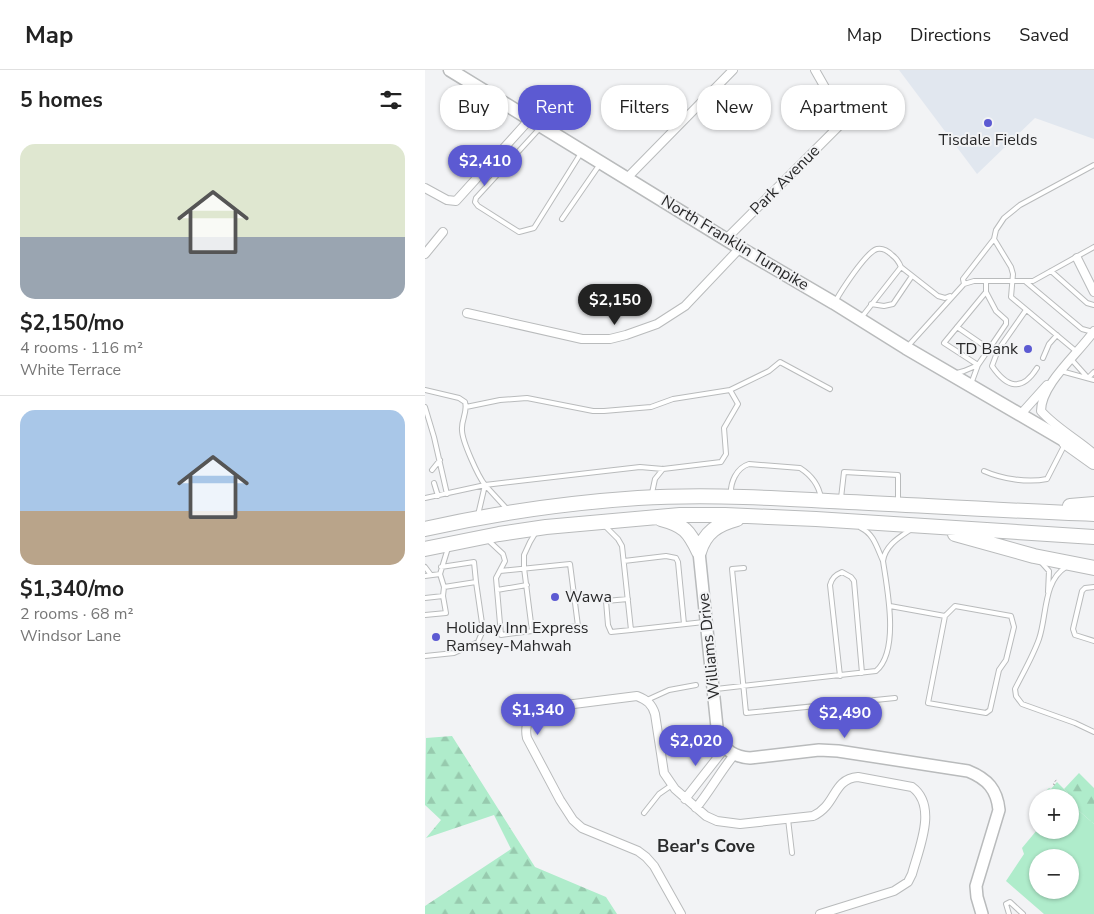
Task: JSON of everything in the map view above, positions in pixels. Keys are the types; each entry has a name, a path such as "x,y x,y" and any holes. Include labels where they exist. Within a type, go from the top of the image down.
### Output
{"highway":[{"path":"1066,442 1094,462"},
{"path":"425,529 510,512 593,502 650,498 731,497 821,500 1094,514"},
{"path":"1000,510 1094,504"},
{"path":"425,549 484,536 539,528 680,515 843,520 1094,537"},
{"path":"699,552 705,537 716,527 748,516"},
{"path":"653,517 673,522 685,529 690,534 699,552"},
{"path":"921,526 996,544 1034,556 1094,568"}],"main road":[{"name":"North Franklin Turnpike","path":"457,72 518,111"},
{"name":"North Franklin Turnpike","path":"548,130 740,248 834,302 906,348 1066,442 1094,455"}],"street":[{"path":"627,178 733,70"},
{"name":"Park Avenue","path":"726,239 844,121 815,70"},
{"path":"425,188 437,196 456,201 529,130"},
{"path":"425,254 443,232"},
{"path":"467,313 582,339 610,339 657,324 685,306 740,248"},
{"path":"1077,258 1094,292"},
{"path":"1094,332 1061,371 1041,404 1041,412 1051,423 1066,431 1094,455"},
{"path":"1020,415 1061,371"},
{"name":"Williams Drive","path":"699,552 719,737 729,752"},
{"path":"681,914 655,866 647,857 638,851 582,828 573,820 560,800 525,731 531,716 542,708 637,696 647,700 655,714 664,773 672,785 696,808 707,816 727,823 740,824 813,816 822,812 843,782 849,778 858,777 912,787 919,792 926,810 925,820 913,874 908,882 894,891 820,914"},
{"path":"729,752 741,758 750,758 819,750 838,751 969,771 979,776 988,782 994,790 998,799 999,810 976,886 977,897 983,914"},
{"path":"685,799 699,780 729,752"},
{"path":"696,808 711,789 729,752"}],"lane":[{"path":"534,130 533,137 476,198 475,202 478,206 519,232 534,228 583,151"},
{"path":"562,219 602,162"},
{"path":"906,348 963,281 994,239 996,230 1004,218 1020,205 1094,165"},
{"path":"994,239 1011,267 1011,297 1077,352"},
{"path":"963,281 1033,281 1094,247"},
{"path":"834,302 871,252 877,249 888,252 896,258 901,267 938,296 945,298 951,296"},
{"path":"860,320 901,267"},
{"path":"1051,271 1087,303 1094,305"},
{"path":"871,304 885,306 893,304 912,276"},
{"path":"970,385 978,365 1006,324 1005,320 996,312 986,292 986,281"},
{"path":"1026,282 1082,329 1094,332"},
{"path":"978,365 944,343 986,292"},
{"path":"1026,310 998,350 992,366 1007,383 1015,386 1023,383 1037,368"},
{"path":"957,327 989,349"},
{"path":"1043,358 1049,344 1057,336"},
{"path":"1071,358 1088,378"},
{"path":"466,407 500,400 527,398 604,411 651,407 673,400 730,390 769,371 780,362 830,389"},
{"path":"951,373 964,372 978,365"},
{"path":"1061,371 1094,380"},
{"path":"1088,378 1094,372"},
{"path":"425,390 459,398 465,402 466,407 461,431 479,478 510,512"},
{"path":"425,498 485,485 640,467 663,469 721,462 726,454 724,428 738,404 730,390"},
{"path":"425,407 447,494"},
{"path":"425,430 432,429"},
{"path":"984,471 994,476 1037,481 1047,479 1066,442"},
{"path":"432,470 439,460"},
{"path":"731,497 731,486 743,466 749,464 800,468 819,487 821,500"},
{"path":"650,498 655,479 663,469"},
{"path":"841,501 844,472 898,475 898,504"},
{"path":"434,482 438,496"},
{"path":"477,518 485,485"},
{"path":"713,689 863,673 876,671 883,664 888,651 890,606 883,560 868,531 843,520"},
{"path":"601,522 618,539 622,546 631,630"},
{"path":"883,560 891,544 909,530 921,526"},
{"path":"532,631 524,555 529,542 539,528"},
{"path":"484,536 503,554 505,561 496,578 501,635 578,626 570,564 500,571"},
{"path":"425,615 446,613 443,596 444,587 440,574 450,543"},
{"path":"624,560 666,556 676,558 678,562 684,624"},
{"path":"1034,556 1049,571 1048,597 1039,639 1015,689 1016,696 1022,704 1075,723 1094,732"},
{"path":"425,656 454,653 478,642 483,630 474,562 441,567"},
{"path":"1048,597 1056,575 1073,564"},
{"path":"425,567 431,575"},
{"path":"744,568 732,569 746,714 895,698"},
{"path":"840,676 830,585 836,574 842,572 854,581 863,673"},
{"path":"425,576 440,574"},
{"path":"444,587 476,582"},
{"path":"497,590 527,585"},
{"path":"1094,588 1085,588 1082,591 1073,630 1075,634 1094,640"},
{"path":"425,598 443,596"},
{"path":"628,599 606,601 608,625 611,632 706,622"},
{"path":"890,606 945,616"},
{"path":"955,606 1011,616 1013,619 1014,627 1006,660 999,670 990,710 986,713 928,703 945,616 955,606"},
{"path":"647,700 669,690 696,685"},
{"path":"699,780 711,789"},
{"path":"644,813 659,794 672,785"},
{"path":"787,819 792,853"},
{"path":"1009,914 1006,904 1010,902 1023,914"}],"path":[{"path":"1055,785 1053,784 1057,779"}],"shaded area":[{"name":"Tisdale Fields","path":"899,70 1094,70 1094,139 1035,118 977,174"}],"green space":[{"path":"452,736 535,867 606,897 617,914 425,914 425,906 511,849 494,815 426,838 441,820 425,805 426,738"},
{"path":"1079,773 1094,788 1094,824 1079,811 1079,789 1064,789"},
{"path":"1057,782 1064,789 1051,789"},
{"path":"1079,811 1094,824 1094,914 1044,914 1006,881 1024,854 1022,848 1030,839 1079,839"}],"place":[{"name":"Tisdale Fields","path":"988,123"},
{"name":"TD Bank","path":"1028,349"},
{"name":"Wawa","path":"555,597"},
{"name":"Holiday Inn Express Ramsey-Mahwah","path":"436,637"}],"district":[{"name":"Bear's Cove","path":"706,846"}]}
